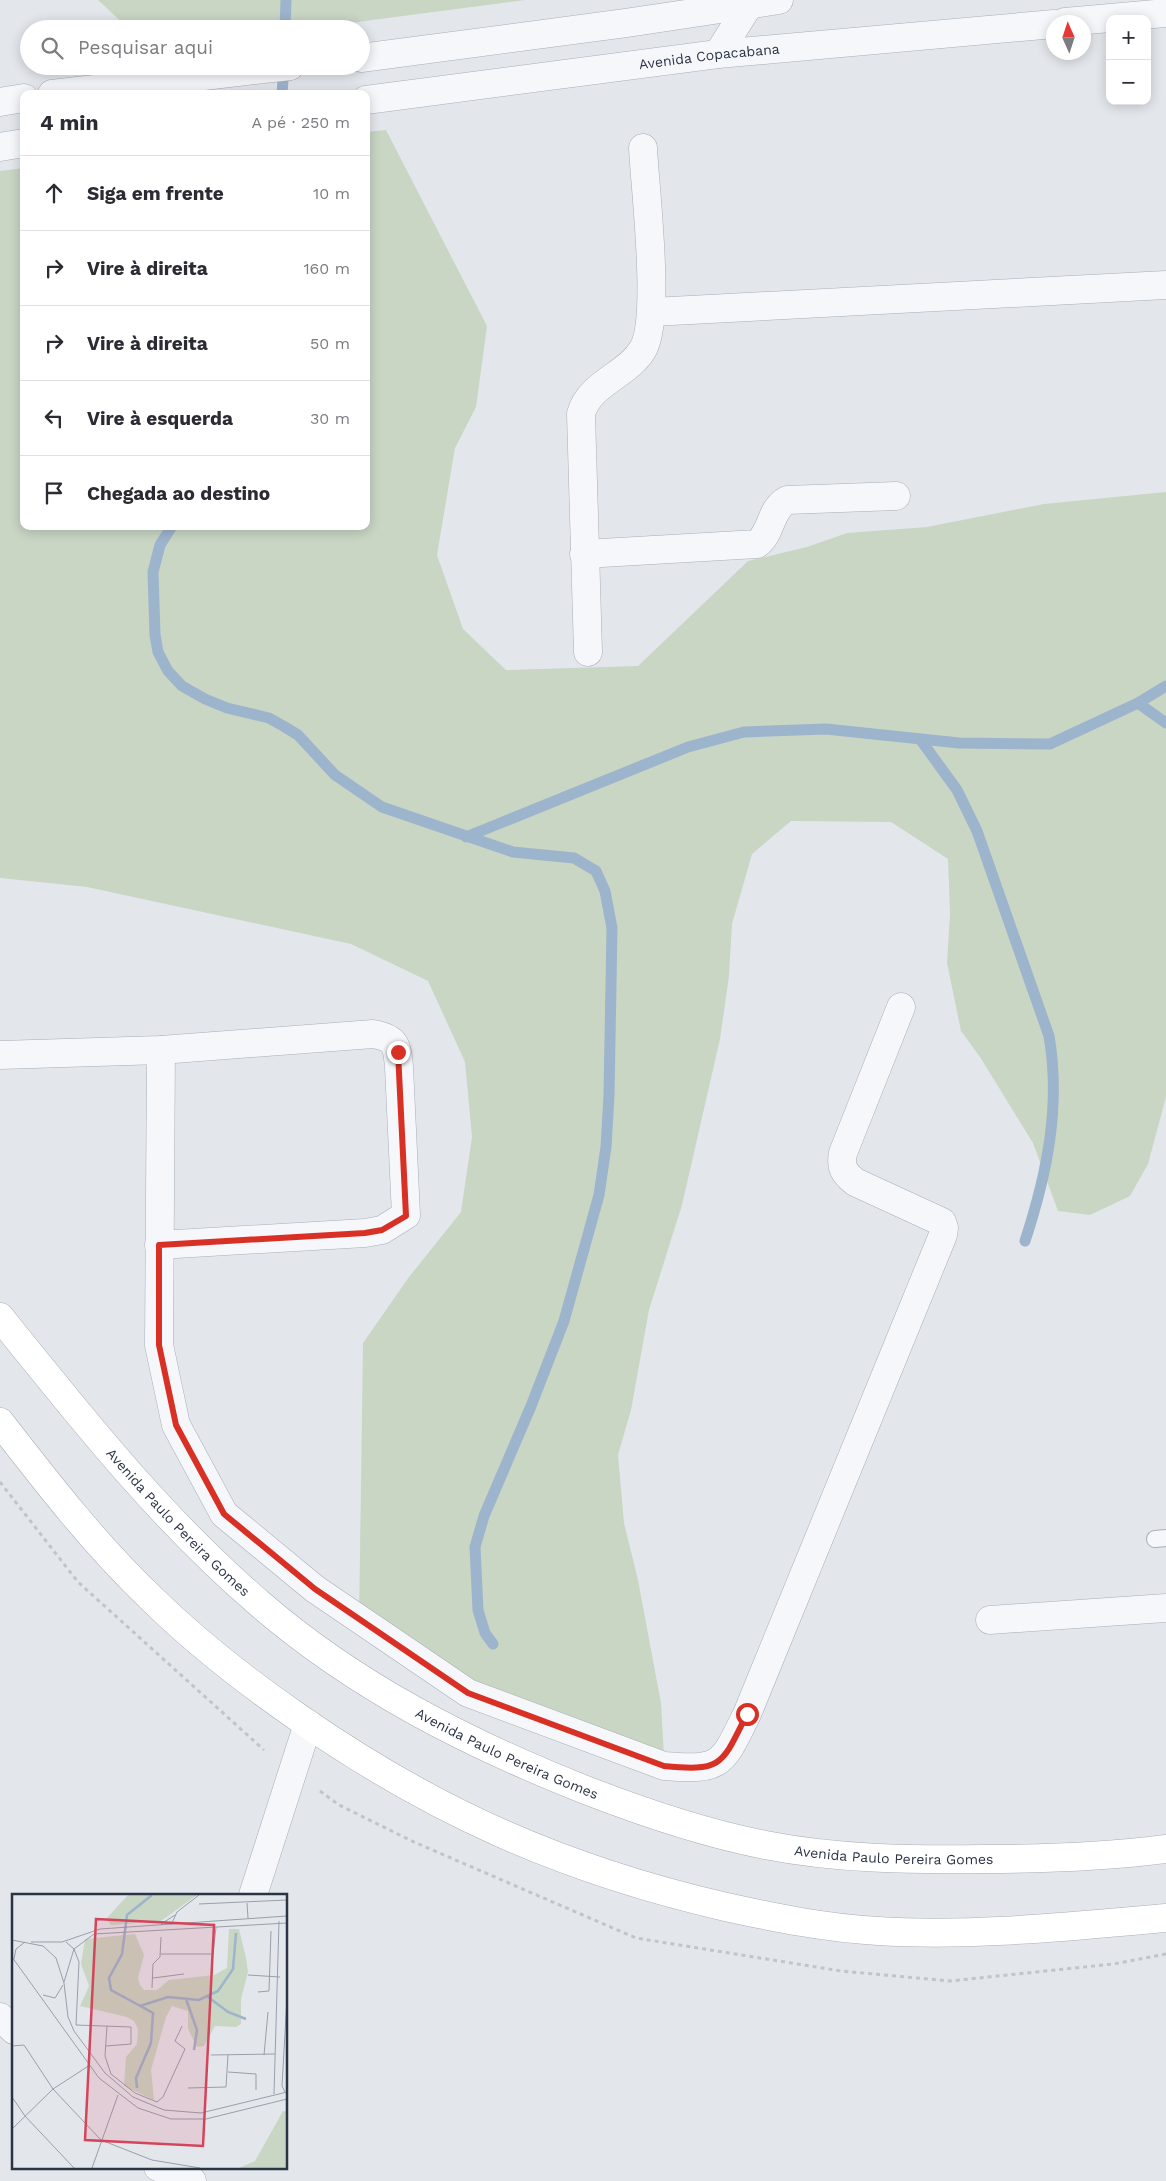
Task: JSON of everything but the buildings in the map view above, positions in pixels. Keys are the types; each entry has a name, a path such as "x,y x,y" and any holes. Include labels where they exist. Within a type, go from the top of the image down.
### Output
{"main road":[{"name":"Avenida Paulo Pereira Gomes","path":"0,1316 86,1424 164,1514 250,1595 292,1630 373,1686 455,1734 496,1753 647,1812 723,1835 798,1850 886,1859 930,1860 1079,1857 1166,1849"},
{"path":"5,1438 85,1529 152,1600 227,1666 308,1724 396,1781 504,1836 626,1880 748,1912 837,1928 924,1933 1166,1918"}],"street":[{"path":"626,23 658,0"},
{"path":"373,57 626,23 752,2 779,0"},
{"path":"718,54 752,2"},
{"path":"1091,20 1166,13"},
{"name":"Avenida Copacabana","path":"370,100 718,54 1046,25"},
{"path":"86,90 214,75"},
{"path":"0,102 20,99"},
{"path":"0,147 20,144"},
{"path":"588,652 581,414 588,397 636,358 643,349 652,312 643,148"},
{"path":"652,312 1166,285"},
{"path":"584,554 757,544 764,537 778,508 787,500 896,496"},
{"path":"161,1050 159,1345 176,1425 224,1514 315,1589 468,1693 664,1766 693,1769 714,1766 730,1749 747,1714 943,1236 944,1228 942,1222 855,1182 845,1174 841,1164 842,1153 901,1007"},
{"path":"0,1055 161,1050 373,1034 386,1036 393,1041 398,1052 406,1216 382,1230 365,1233 159,1245"},
{"path":"990,1620 1166,1608"},
{"path":"253,1894 308,1724"},
{"path":"0,2017 12,2028"},
{"path":"160,2172 192,2181"}],"green space":[{"path":"98,0 525,0 370,20 119,20"},
{"path":"386,130 487,326 476,407 455,448 437,555 463,629 506,670 638,666 748,561 807,547 847,533 927,527 1044,504 1166,492 1166,1097 1148,1164 1130,1196 1090,1215 1058,1211 1033,1143 980,1057 961,1031 947,963 950,914 948,859 891,822 791,821 752,854 732,924 729,976 720,1039 682,1205 649,1310 631,1410 618,1455 624,1523 638,1580 661,1703 664,1756 572,1728 359,1624 363,1343 409,1277 461,1212 472,1137 465,1062 428,981 351,944 87,887 0,878 0,171 20,168 20,530 370,530 370,132"}],"waterway":[{"path":"285,20 286,0"},
{"path":"282,90 283,75"},
{"path":"169,530 160,545 153,572 155,635 158,652 168,671 182,686 205,699 227,708 269,718 285,727 298,735 335,775 382,807 513,852 574,858 596,871 605,891 612,928 609,1096 606,1147 599,1195 564,1321 531,1406 484,1516 475,1547 478,1610 485,1633 493,1644"},
{"path":"466,837 688,747 744,732 826,729 959,743 1050,744 1138,703 1166,686"},
{"path":"1138,703 1166,723"},
{"path":"920,739 957,790 977,831 1049,1036 1053,1088 1050,1140 1040,1191 1025,1241"}],"route":[{"path":"398,1052 406,1216 382,1230 365,1233 159,1245 159,1345 176,1425 224,1514 315,1589 468,1693 664,1766 693,1769 714,1766 730,1749 747,1714"}]}
